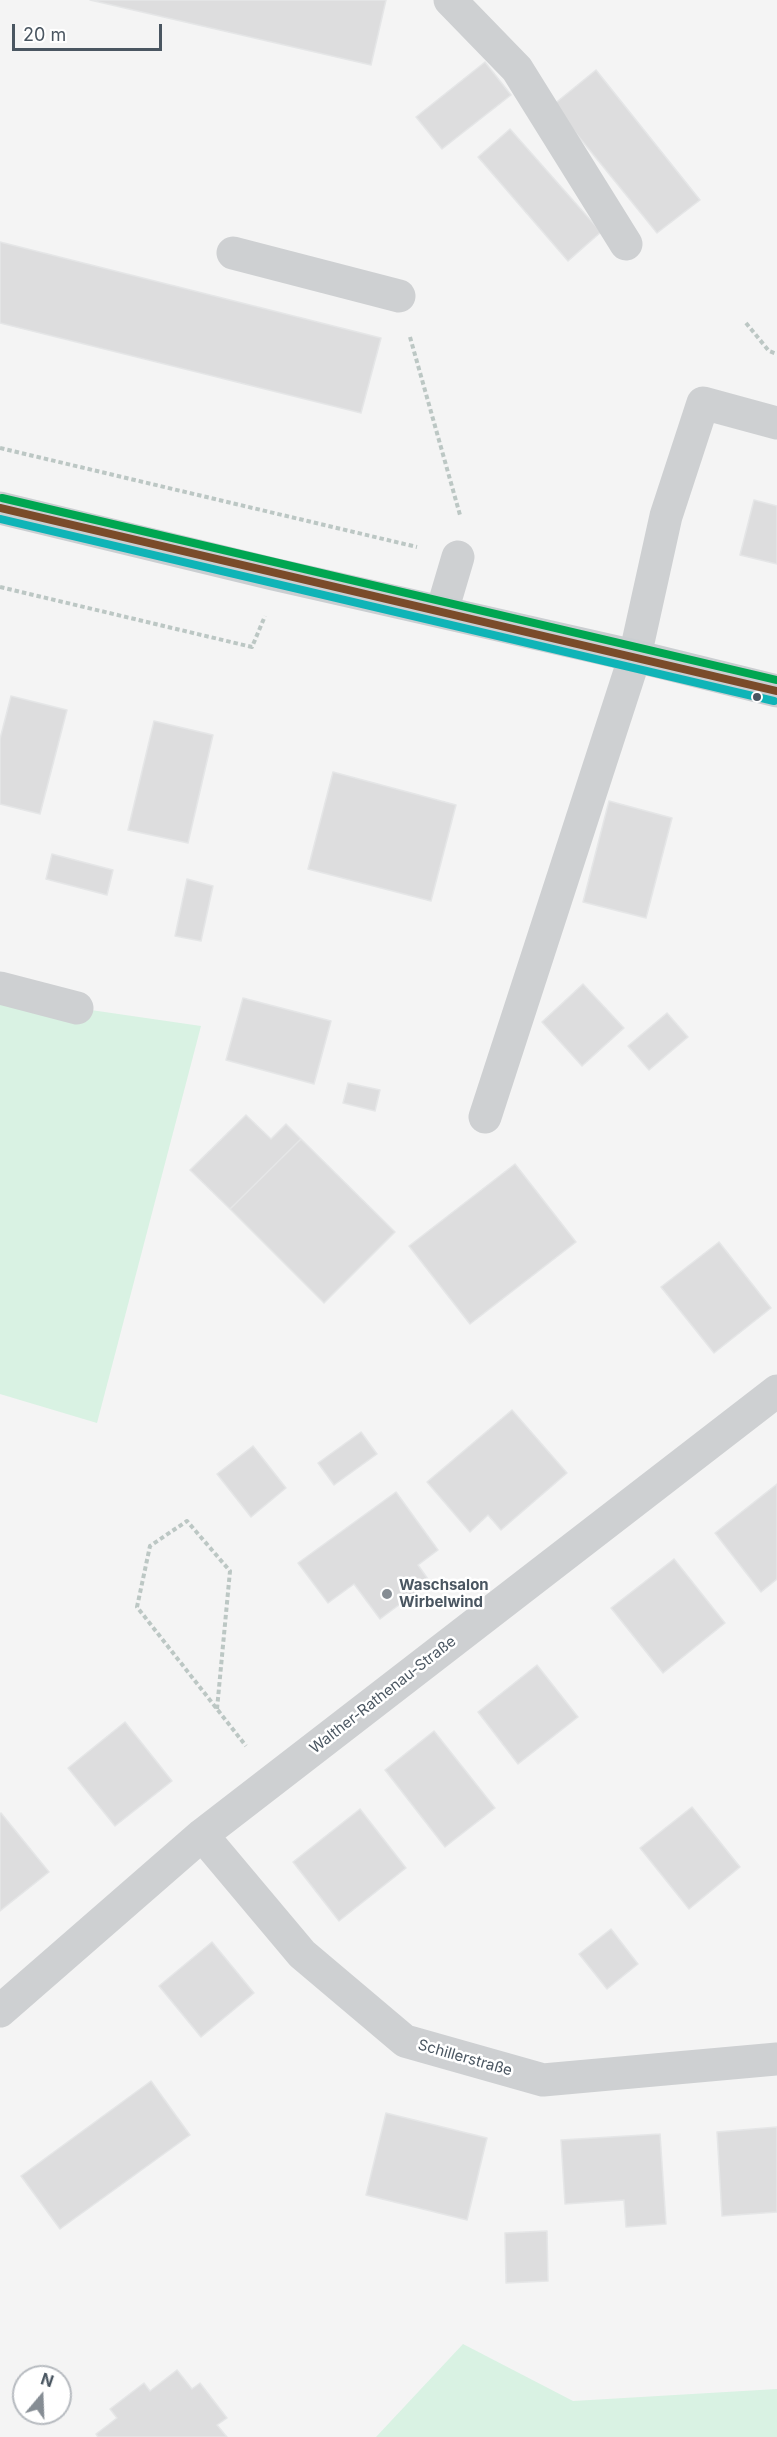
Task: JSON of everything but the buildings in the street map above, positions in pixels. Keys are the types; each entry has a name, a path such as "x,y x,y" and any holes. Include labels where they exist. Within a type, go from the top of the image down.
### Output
{"main road":[{"path":"0,508 777,691"}],"street":[{"path":"450,0 517,69 626,244"},
{"path":"233,253 399,296"},
{"path":"485,1117 635,656 666,516 703,403 777,423"},
{"path":"442,611 458,557"},
{"path":"0,988 77,1008"},
{"name":"Walther-Rathenau-Straße","path":"0,2011 202,1835 777,1391"},
{"name":"Schillerstraße","path":"202,1835 302,1954 405,2041 543,2080 777,2059"}],"path":[{"path":"0,448 458,557 465,531 399,296"},
{"path":"746,323 769,351 777,354"},
{"path":"0,587 252,647 265,616"},
{"path":"217,1709 230,1571 187,1521 150,1546 137,1607 217,1709 273,1780"}],"green space":[{"path":"0,982 77,1008 201,1026 97,1423 0,1394"},
{"path":"463,2344 573,2401 777,2389 777,2437 376,2437"}],"transit line":[{"path":"2,498 777,680"},
{"path":"0,508 777,691"},
{"path":"0,519 774,701"}],"place":[{"name":"Waschsalon Wirbelwind","path":"387,1594"}]}
